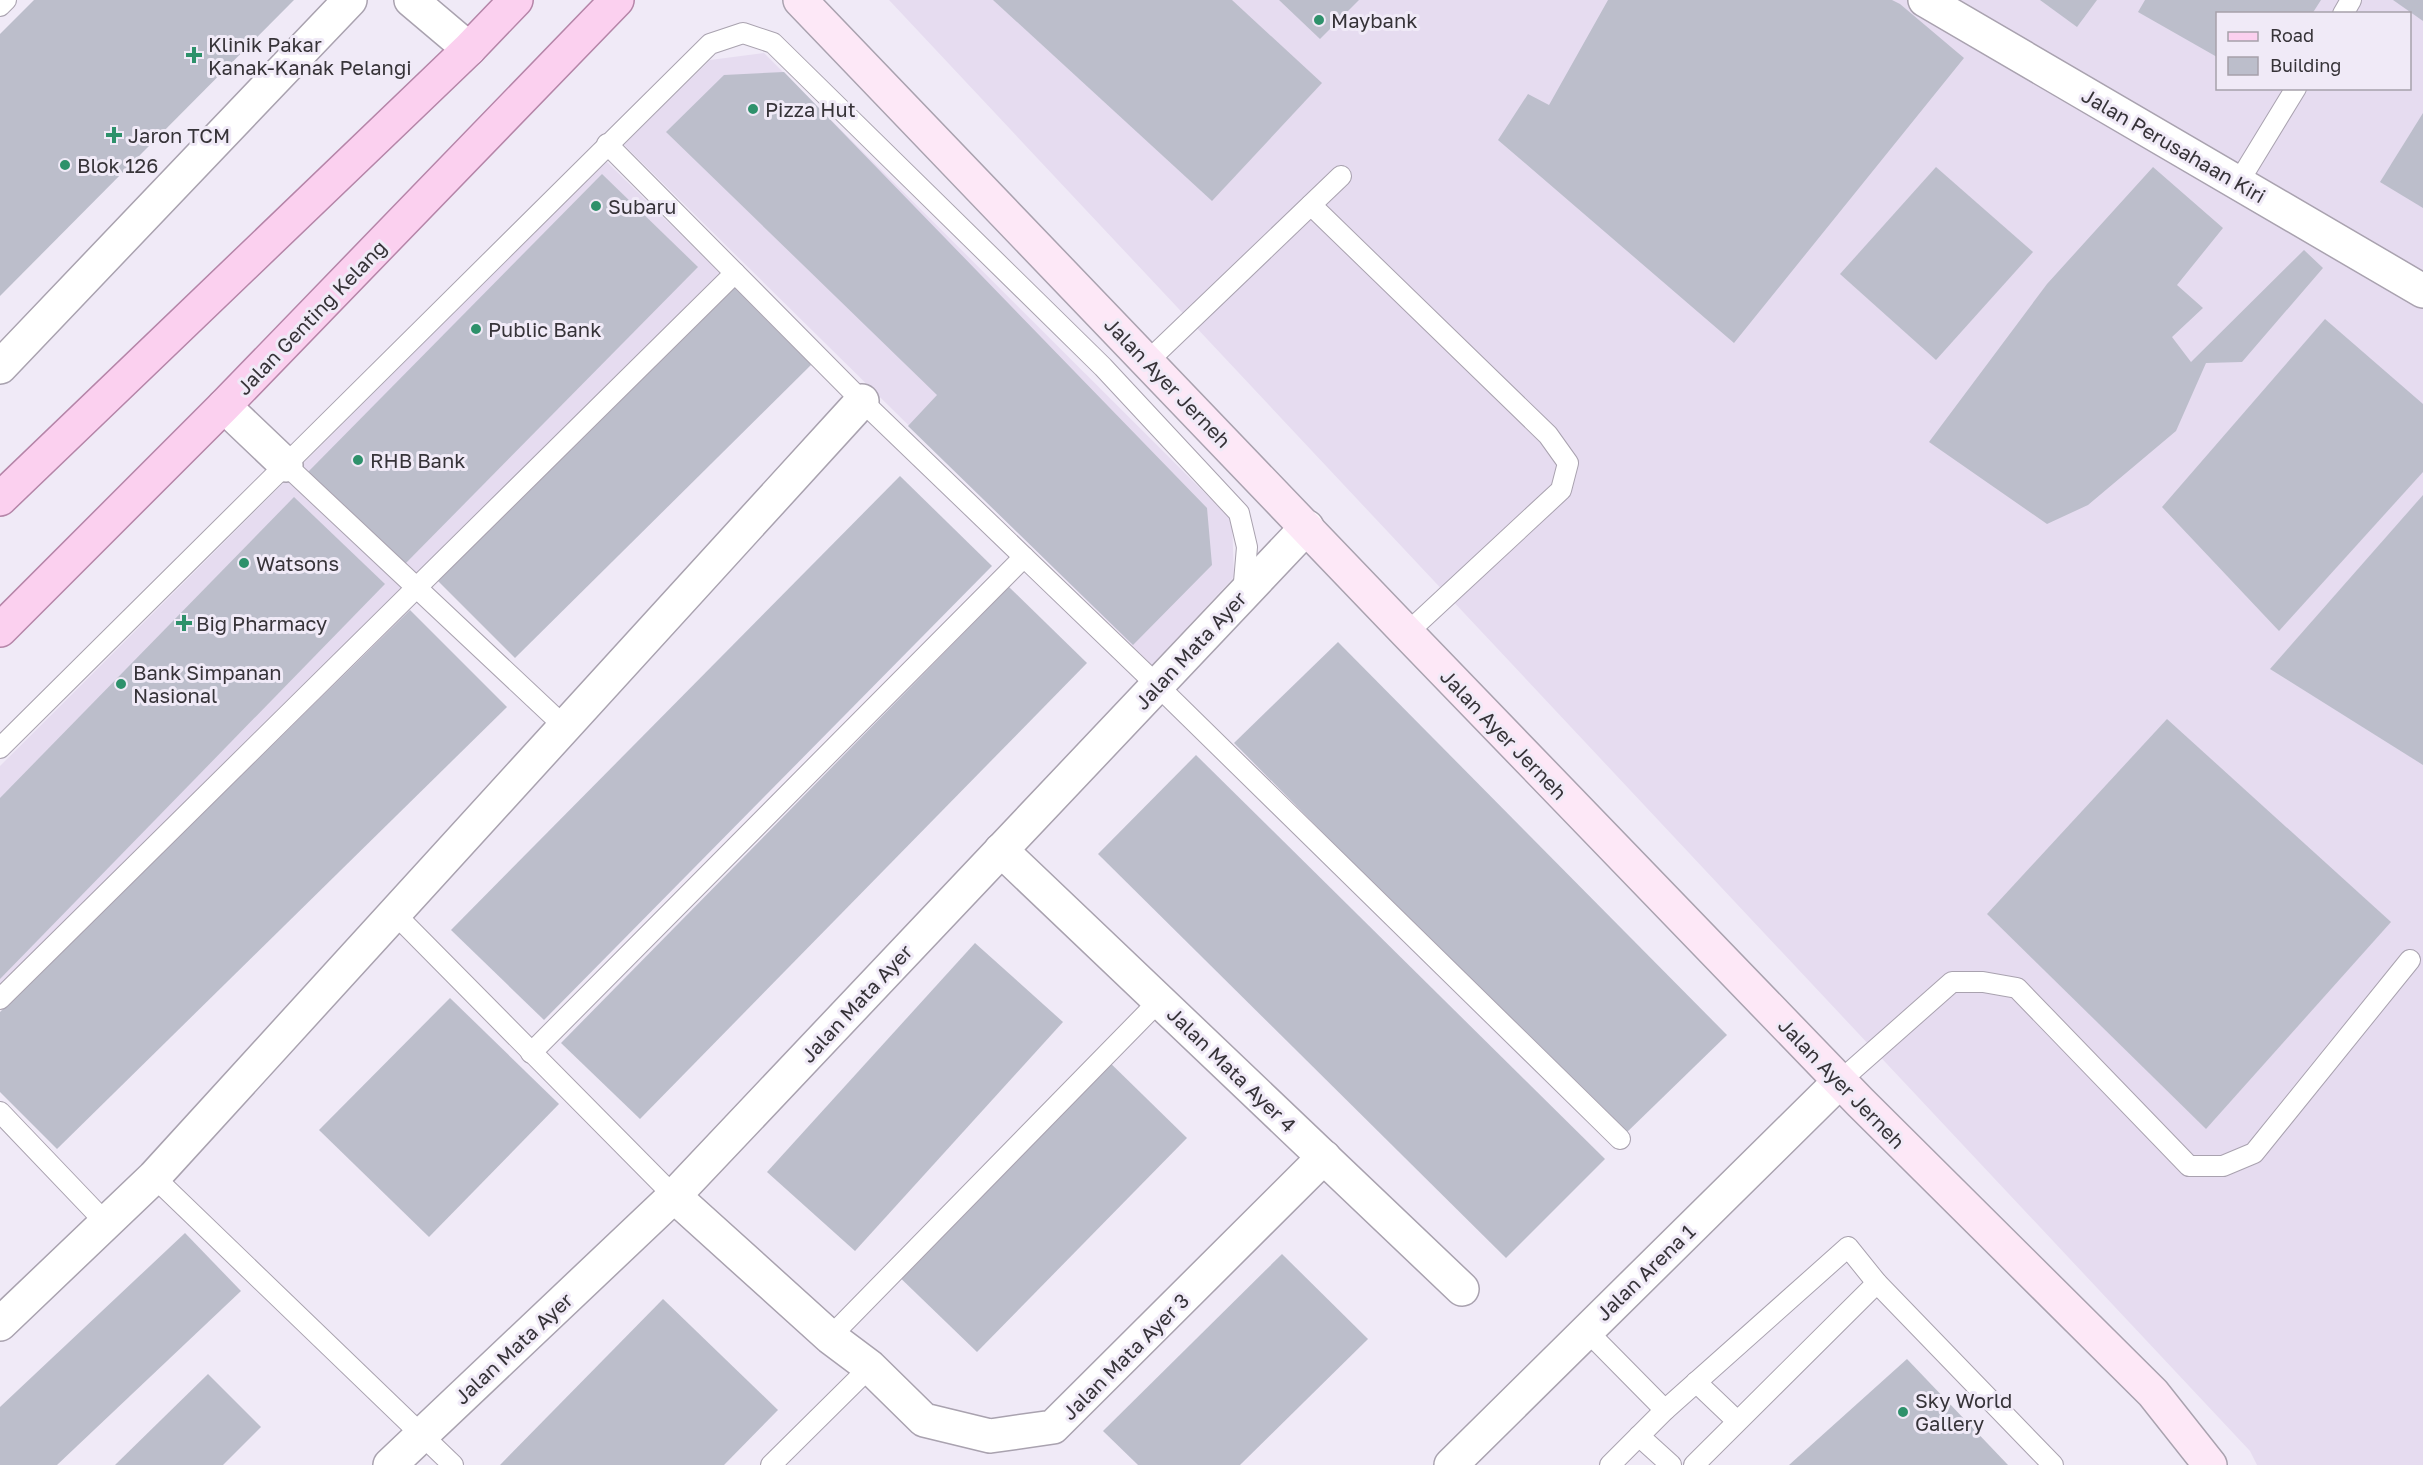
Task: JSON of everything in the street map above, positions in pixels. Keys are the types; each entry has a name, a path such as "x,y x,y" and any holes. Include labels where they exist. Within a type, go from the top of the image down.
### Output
{"main road":[{"path":"0,499 469,49 516,0"},
{"name":"Jalan Genting Kelang","path":"0,630 224,406 617,0"},
{"name":"Jalan Ayer Jerneh","path":"800,0 1840,1081 2153,1393 2210,1465"}],"street":[{"path":"0,367 350,0"},
{"path":"411,0 469,49"},
{"name":"Jalan Perusahaan Kiri","path":"1925,0 2423,291"},
{"path":"0,1324 154,1177 862,401"},
{"path":"224,406 286,465"},
{"name":"Jalan Mata Ayer","path":"390,1465 674,1196 1307,526"},
{"name":"Jalan Mata Ayer 4","path":"1001,850 1462,1289"},
{"name":"Jalan Arena 1","path":"1451,1465 1840,1081"},
{"name":"Jalan Mata Ayer 3","path":"674,1196 830,1337 870,1367 924,1420 990,1436 1053,1427 1324,1157"}],"lane":[{"path":"0,6 6,0"},
{"name":"Jalan Ayer Jerneh","path":"0,748 710,44 744,33 773,43 1104,367 1239,513 1247,547 1243,594"},
{"path":"2238,183 2295,90"},
{"path":"607,144 862,401 1157,685 1620,1139"},
{"path":"1148,361 1341,176"},
{"path":"1311,205 1548,435 1568,463 1561,490 1407,633"},
{"path":"0,999 735,273"},
{"path":"1104,367 1126,338"},
{"path":"286,465 565,726"},
{"path":"531,1053 1024,557"},
{"path":"394,913 674,1196"},
{"path":"1840,1081 1952,982 1983,982 2017,988 2189,1166 2223,1166 2254,1153 2410,960"},
{"path":"830,1337 1160,1000"},
{"path":"0,1112 106,1223"},
{"path":"154,1177 453,1465"},
{"path":"1610,1465 1665,1410 1848,1246 1877,1283 2053,1465"},
{"path":"1694,1465 1877,1283"},
{"path":"1586,1330 1665,1410"},
{"path":"771,1465 870,1367"},
{"path":"1696,1382 1737,1421"},
{"path":"1639,1436 1671,1465"}],"shaded area":[{"path":"889,0 2423,0 2423,1465 2257,1465 2250,1451"},
{"path":"764,53 1232,520 1234,577 1152,665 623,144 710,60"},
{"path":"606,161 722,275 0,984 0,766"}],"building":[{"name":"Blok 126","path":"34,0 294,0 0,296 0,34"},
{"path":"993,0 1232,0 1322,83 1212,201"},
{"name":"Maybank","path":"1279,0 1359,0 1320,39"},
{"path":"1608,0 1892,0 1900,4 1964,58 1734,343 1498,140 1528,94 1549,105"},
{"path":"2040,0 2097,0 2077,27"},
{"path":"2145,0 2321,0 2313,12 2216,12 2216,56 2138,12"},
{"path":"2393,0 2423,0 2423,21"},
{"path":"784,72 1207,508 1212,565 1133,645 908,426 937,395 666,132 724,75"},
{"path":"2423,113 2423,208 2380,182"},
{"path":"1936,167 2033,252 1936,360 1840,274"},
{"path":"2153,167 2223,228 2177,285 2203,308 2172,337 2191,362 2304,250 2323,268 2242,362 2206,363 2176,431 2088,505 2047,524 1929,442 2047,284"},
{"path":"602,174 698,267 403,566 307,473"},
{"path":"734,283 814,362 515,658 436,579"},
{"path":"2325,319 2423,404 2423,472 2279,631 2162,507"},
{"path":"900,476 992,566 544,1020 451,930"},
{"path":"2423,495 2423,765 2270,669"},
{"path":"294,497 385,584 0,979 0,798"},
{"path":"1009,587 1087,663 640,1119 561,1043"},
{"path":"410,610 507,707 57,1149 0,1092 0,1012"},
{"path":"1338,642 1727,1035 1623,1136 1234,743"},
{"path":"2167,719 2391,922 2206,1129 1987,914"},
{"path":"1196,755 1605,1159 1506,1258 1098,854"},
{"path":"975,943 1063,1022 855,1251 767,1172"},
{"path":"450,998 559,1104 429,1237 319,1130"},
{"path":"1100,1053 1187,1138 977,1352 889,1267"},
{"path":"185,1233 241,1291 57,1465 0,1465 0,1407"},
{"path":"1282,1254 1368,1339 1240,1465 1138,1465 1103,1431"},
{"path":"663,1299 778,1410 724,1465 500,1465"},
{"name":"Sky World Gallery","path":"1907,1359 2008,1465 1789,1465"},
{"path":"208,1374 261,1427 223,1465 115,1465"}],"place":[{"name":"Maybank","path":"1319,20"},
{"name":"Klinik Pakar Kanak-Kanak Pelangi","path":"194,55"},
{"name":"Pizza Hut","path":"753,109"},
{"name":"Jaron TCM","path":"114,135"},
{"name":"Blok 126","path":"65,165"},
{"name":"Subaru","path":"596,206"},
{"name":"Public Bank","path":"476,329"},
{"name":"RHB Bank","path":"358,460"},
{"name":"Watsons","path":"244,563"},
{"name":"Big Pharmacy","path":"184,623"},
{"name":"Bank Simpanan Nasional","path":"121,684"},
{"name":"Sky World Gallery","path":"1903,1412"}]}
